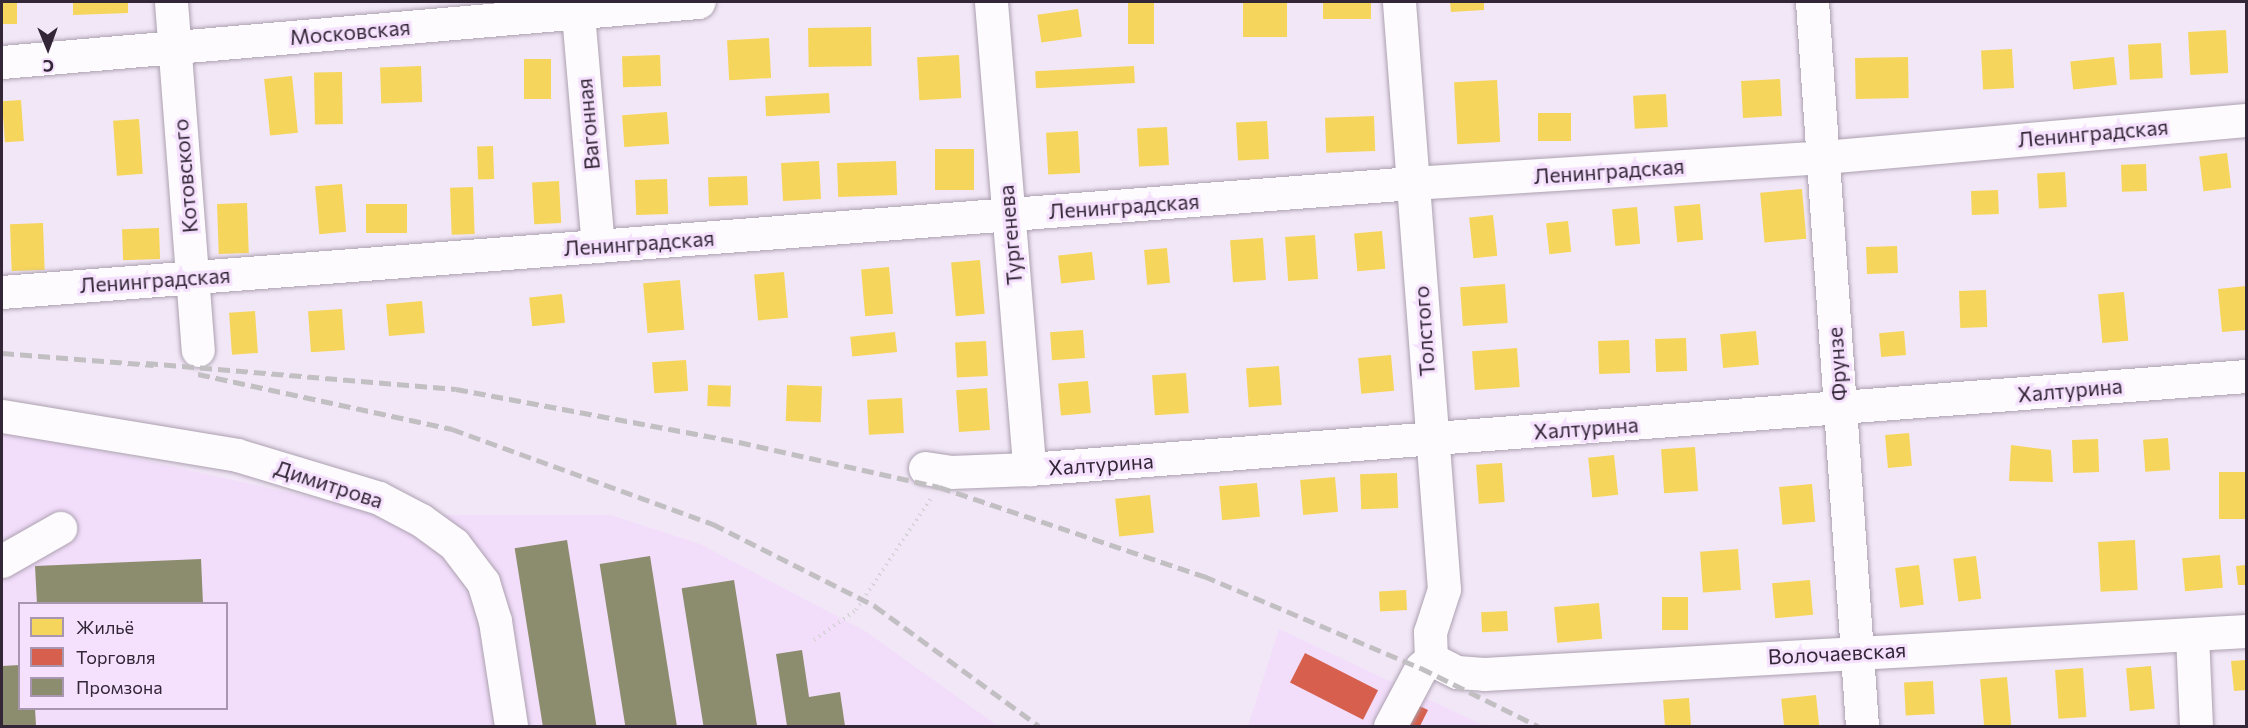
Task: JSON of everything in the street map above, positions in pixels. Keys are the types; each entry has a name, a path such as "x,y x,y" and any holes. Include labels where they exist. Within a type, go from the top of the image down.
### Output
{"street":[{"name":"Котовского","path":"171,2 198,350"},
{"name":"Московская","path":"2,62 578,7 698,2"},
{"name":"Тургенева","path":"991,2 1029,469"},
{"name":"Толстого","path":"1399,2 1444,589 1431,632 1431,658"},
{"name":"Фрунзе","path":"1812,2 1862,726"},
{"name":"Вагонная","path":"578,7 598,246"},
{"name":"Ленинградская","path":"2,292 1413,183 1823,157 2247,120"},
{"name":"Халтурина","path":"937,470 1029,469 1840,409 2247,376"},
{"name":"Димитрова","path":"2,416 237,455 379,498 421,520 454,544 483,582 495,621 511,726"},
{"path":"2,561 60,528"},
{"name":"Волочаевская","path":"1431,658 1457,672 1484,674 2247,631"},
{"path":"2192,635 2196,726"},
{"path":"1390,726 1421,668 1431,658"}],"path":[{"path":"814,640 856,610 937,470"}],"shaded area":[{"path":"2,433 26,434 372,511 415,529 449,555 471,586 503,726 2,726"},
{"path":"430,515 611,515 700,544 865,631 998,726 519,726 503,618"},
{"path":"1279,629 1485,726 1248,726"}],"building: Жильё":[{"path":"2,2 17,2 17,24 2,24"},
{"path":"73,2 128,2 128,13 73,15"},
{"path":"1128,2 1154,2 1154,44 1128,44"},
{"path":"1243,2 1287,2 1287,37 1243,37"},
{"path":"1323,2 1371,2 1371,19 1323,19"},
{"path":"1450,2 1484,2 1484,10 1451,12"},
{"path":"1078,9 1082,37 1041,42 1037,15"},
{"path":"871,27 872,66 809,67 808,28"},
{"path":"2226,30 2228,73 2190,75 2188,32"},
{"path":"769,38 771,78 729,80 727,40"},
{"path":"2161,43 2163,78 2130,80 2128,45"},
{"path":"2012,49 2014,88 1983,90 1981,51"},
{"path":"660,55 661,86 623,87 622,56"},
{"path":"959,55 961,98 919,100 917,57"},
{"path":"1908,57 1909,98 1856,99 1855,58"},
{"path":"2114,57 2117,85 2073,89 2070,62"},
{"path":"524,59 551,59 551,99 524,99"},
{"path":"421,66 422,102 381,103 380,67"},
{"path":"1134,66 1135,83 1036,88 1035,71"},
{"path":"314,72 342,72 343,124 315,124"},
{"path":"292,76 298,133 270,136 264,79"},
{"path":"1780,79 1782,116 1743,118 1741,81"},
{"path":"1497,80 1500,142 1457,144 1454,82"},
{"path":"829,93 830,113 766,116 765,96"},
{"path":"1666,94 1668,127 1635,129 1633,96"},
{"path":"21,100 24,141 5,142 2,101"},
{"path":"667,112 669,144 624,147 622,115"},
{"path":"1538,113 1571,113 1571,141 1538,141"},
{"path":"1374,116 1375,151 1326,153 1325,118"},
{"path":"139,119 143,174 117,176 113,121"},
{"path":"1267,121 1269,159 1238,161 1236,123"},
{"path":"1167,127 1169,165 1139,167 1137,129"},
{"path":"1078,131 1080,173 1048,175 1046,133"},
{"path":"493,146 494,179 478,180 477,147"},
{"path":"935,149 974,149 974,190 935,190"},
{"path":"2227,153 2231,188 2203,191 2199,156"},
{"path":"819,161 821,199 783,201 781,163"},
{"path":"896,161 897,195 838,197 837,163"},
{"path":"2146,164 2147,191 2122,192 2121,165"},
{"path":"2065,172 2067,207 2039,208 2037,173"},
{"path":"747,176 748,205 709,206 708,177"},
{"path":"667,179 668,214 636,215 635,180"},
{"path":"559,181 561,223 534,224 532,182"},
{"path":"342,184 346,232 319,234 315,186"},
{"path":"473,187 475,234 452,235 450,188"},
{"path":"1802,189 1806,239 1765,242 1760,193"},
{"path":"1998,190 1999,214 1972,215 1971,191"},
{"path":"247,203 249,253 219,254 217,204"},
{"path":"366,204 407,204 407,233 366,233"},
{"path":"1700,204 1703,240 1677,242 1674,206"},
{"path":"1637,207 1640,244 1615,246 1612,209"},
{"path":"1493,215 1497,256 1473,258 1469,218"},
{"path":"1568,221 1571,252 1549,254 1546,223"},
{"path":"43,223 45,270 12,271 10,224"},
{"path":"159,228 160,259 123,260 122,229"},
{"path":"1382,231 1385,269 1357,271 1354,233"},
{"path":"1315,235 1318,279 1288,281 1285,237"},
{"path":"1263,238 1266,280 1233,282 1230,240"},
{"path":"1897,246 1898,273 1867,274 1866,247"},
{"path":"1167,248 1170,283 1147,285 1144,250"},
{"path":"1092,252 1095,280 1061,283 1058,256"},
{"path":"980,260 985,314 956,316 951,263"},
{"path":"889,267 893,314 865,316 861,269"},
{"path":"784,272 788,318 758,320 754,275"},
{"path":"680,280 684,330 647,333 643,283"},
{"path":"1505,284 1508,323 1463,326 1460,287"},
{"path":"2246,286 2246,330 2222,332 2218,289"},
{"path":"1986,290 1987,327 1960,328 1959,291"},
{"path":"2124,292 2128,341 2102,343 2098,294"},
{"path":"562,294 565,323 532,326 529,297"},
{"path":"422,301 425,333 389,336 386,304"},
{"path":"342,309 345,350 311,352 308,311"},
{"path":"255,311 258,353 232,355 229,313"},
{"path":"1083,330 1085,358 1052,360 1050,332"},
{"path":"1756,331 1759,365 1723,368 1720,334"},
{"path":"1904,331 1906,355 1881,357 1879,333"},
{"path":"895,332 897,352 852,357 850,337"},
{"path":"1686,338 1687,371 1656,372 1655,339"},
{"path":"1629,340 1630,373 1599,374 1598,341"},
{"path":"986,341 988,376 957,378 955,343"},
{"path":"1517,348 1520,387 1475,390 1472,351"},
{"path":"1391,355 1394,391 1361,394 1358,358"},
{"path":"686,360 688,391 654,393 652,362"},
{"path":"1279,366 1282,405 1249,407 1246,368"},
{"path":"1186,373 1189,413 1155,415 1152,375"},
{"path":"1088,381 1091,413 1061,415 1058,384"},
{"path":"708,385 731,386 730,407 707,406"},
{"path":"787,385 822,386 821,422 786,421"},
{"path":"987,388 990,430 959,432 956,390"},
{"path":"902,398 904,433 869,435 867,400"},
{"path":"1909,433 1912,466 1888,468 1885,435"},
{"path":"2168,438 2170,470 2145,472 2143,440"},
{"path":"2098,439 2099,472 2073,473 2072,440"},
{"path":"2011,445 2051,450 2053,482 2009,481"},
{"path":"1695,447 1698,491 1664,493 1661,449"},
{"path":"1614,455 1618,495 1592,497 1588,458"},
{"path":"1502,463 1505,502 1479,504 1476,465"},
{"path":"2219,472 2246,472 2246,519 2219,519"},
{"path":"1397,473 1398,508 1361,509 1360,474"},
{"path":"1335,477 1338,512 1303,515 1300,480"},
{"path":"1257,483 1260,517 1222,520 1219,486"},
{"path":"1812,484 1815,522 1782,525 1779,487"},
{"path":"1150,495 1154,533 1119,536 1115,499"},
{"path":"2135,540 2138,590 2101,592 2098,542"},
{"path":"1738,549 1741,590 1703,593 1700,552"},
{"path":"2220,555 2223,588 2185,591 2182,558"},
{"path":"1976,556 1981,599 1958,601 1953,559"},
{"path":"1919,565 1924,605 1900,608 1895,568"},
{"path":"2246,565 2246,585 2238,585 2236,566"},
{"path":"1810,580 1813,615 1775,618 1772,583"},
{"path":"1406,590 1407,610 1380,611 1379,591"},
{"path":"1662,597 1688,597 1688,630 1662,630"},
{"path":"1599,603 1602,639 1557,643 1554,607"},
{"path":"1507,611 1508,631 1482,632 1481,612"},
{"path":"2246,660 2246,690 2234,691 2231,661"},
{"path":"2151,666 2155,709 2130,711 2126,668"},
{"path":"2083,668 2086,717 2058,719 2055,670"},
{"path":"2007,677 2011,725 1984,726 1980,679"},
{"path":"1933,681 1935,714 1906,715 1904,683"},
{"path":"1816,695 1819,726 1784,726 1781,699"},
{"path":"1689,698 1691,726 1665,726 1663,700"}],"building: Торговля":[{"path":"1305,653 1378,690 1363,720 1290,682"},
{"path":"1409,701 1428,710 1420,726 1398,726"}],"building: Промзона":[{"path":"567,540 596,726 543,726 515,548"},
{"path":"650,556 677,726 625,726 600,564"},
{"path":"201,559 203,602 37,602 35,566"},
{"path":"734,580 757,726 703,726 682,588"},
{"path":"802,650 809,697 840,692 845,726 787,726 776,654"},
{"path":"18,665 18,710 35,710 36,726 2,726 2,666"}],"railway":[{"path":"2,353 154,365"},
{"path":"146,363 456,389 739,442 939,487 1204,576 1421,668 1538,726"},
{"path":"198,374 452,429 713,524 875,606 1039,726"}]}
